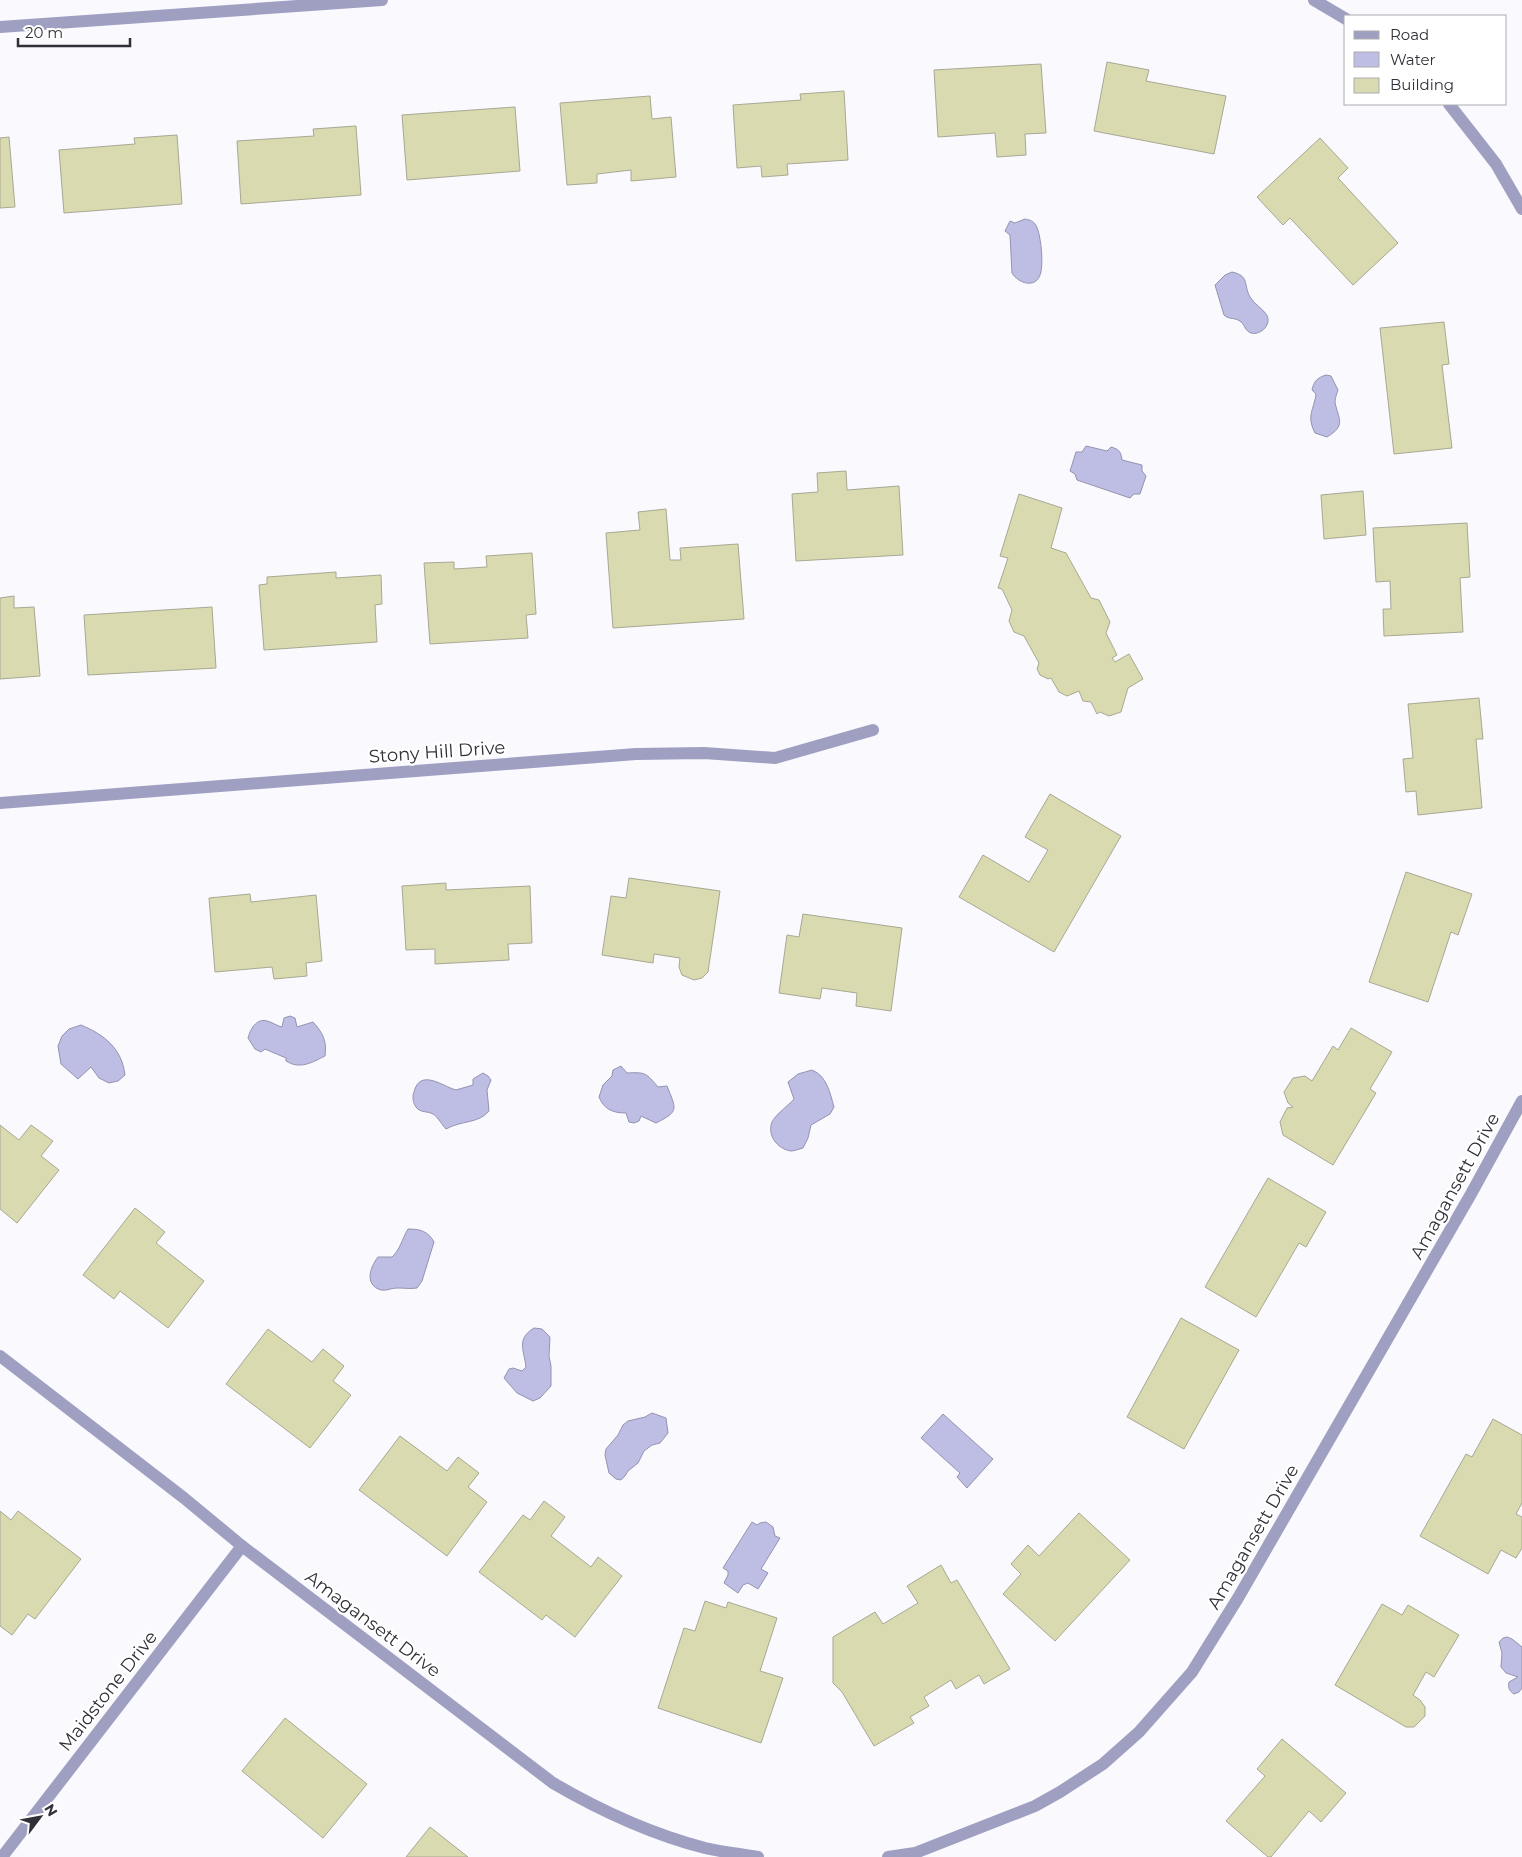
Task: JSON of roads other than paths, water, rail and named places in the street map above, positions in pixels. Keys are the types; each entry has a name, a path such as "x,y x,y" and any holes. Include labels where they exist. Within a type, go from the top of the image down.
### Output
{"street":[{"path":"0,27 382,0"},
{"path":"1314,0 1344,18"},
{"path":"1450,105 1496,164 1522,209"},
{"name":"Stony Hill Drive","path":"0,803 636,754 704,753 775,758 873,730"},
{"name":"Amagansett Drive","path":"888,1857 915,1855 1035,1806 1067,1788 1103,1764 1139,1732 1192,1672 1243,1590 1522,1102"},
{"name":"Amagansett Drive","path":"0,1356 184,1498 242,1546 553,1783 587,1803 650,1831 707,1848 758,1857"},
{"name":"Maidstone Drive","path":"2,1857 242,1546"}],"water":[{"path":"1025,219 1035,224 1039,234 1041,249 1042,264 1040,275 1038,279 1031,283 1018,280 1012,273 1010,235 1005,231 1010,221 1015,223"},
{"path":"1232,272 1244,278 1250,297 1268,318 1267,325 1259,333 1249,332 1239,320 1228,318 1224,315 1215,285 1225,275"},
{"path":"1326,375 1331,376 1338,390 1335,402 1340,421 1337,429 1327,437 1315,433 1311,422 1311,413 1316,394 1312,390 1316,380"},
{"path":"1086,446 1107,451 1111,447 1114,448 1119,451 1122,460 1142,465 1142,471 1146,476 1140,494 1134,494 1130,498 1077,480 1075,474 1070,471 1076,452 1082,452"},
{"path":"290,1016 295,1018 297,1027 313,1022 324,1037 325,1056 316,1061 296,1065 286,1061 286,1058 265,1049 261,1052 255,1049 248,1038 252,1028 257,1023 267,1021 282,1027 284,1018"},
{"path":"81,1025 105,1038 116,1050 125,1075 118,1081 109,1083 99,1078 91,1067 78,1079 61,1064 58,1046 62,1036 69,1029"},
{"path":"621,1066 627,1073 645,1074 658,1087 667,1086 674,1105 672,1112 656,1123 641,1116 639,1121 634,1123 629,1122 626,1113 613,1111 603,1105 599,1097 603,1085 612,1076 613,1070"},
{"path":"812,1070 821,1076 824,1081 834,1107 830,1114 811,1125 803,1148 792,1151 786,1150 774,1141 771,1132 772,1122 794,1099 788,1082 798,1074"},
{"path":"483,1073 491,1080 487,1090 489,1111 480,1118 446,1129 435,1115 418,1109 415,1105 413,1094 421,1081 432,1080 456,1090 473,1085 473,1079"},
{"path":"408,1229 423,1231 434,1242 422,1281 417,1288 381,1290 376,1288 370,1280 375,1261 378,1257 392,1257 399,1248"},
{"path":"534,1328 542,1329 550,1337 551,1386 540,1398 533,1401 517,1393 504,1378 509,1369 513,1368 522,1371 526,1367 522,1345 525,1336"},
{"path":"652,1413 666,1418 668,1433 660,1443 652,1445 644,1451 638,1463 621,1480 616,1479 609,1473 605,1455 606,1449 628,1421 645,1417"},
{"path":"943,1414 993,1459 967,1488 957,1477 960,1473 921,1438"},
{"path":"752,1522 757,1525 766,1522 773,1527 775,1536 780,1538 761,1569 768,1573 758,1589 748,1583 743,1585 738,1593 724,1583 728,1571 723,1568"},
{"path":"1507,1637 1522,1647 1522,1688 1514,1694 1509,1689 1509,1682 1518,1677 1506,1673 1501,1667 1502,1653 1499,1642"}]}
